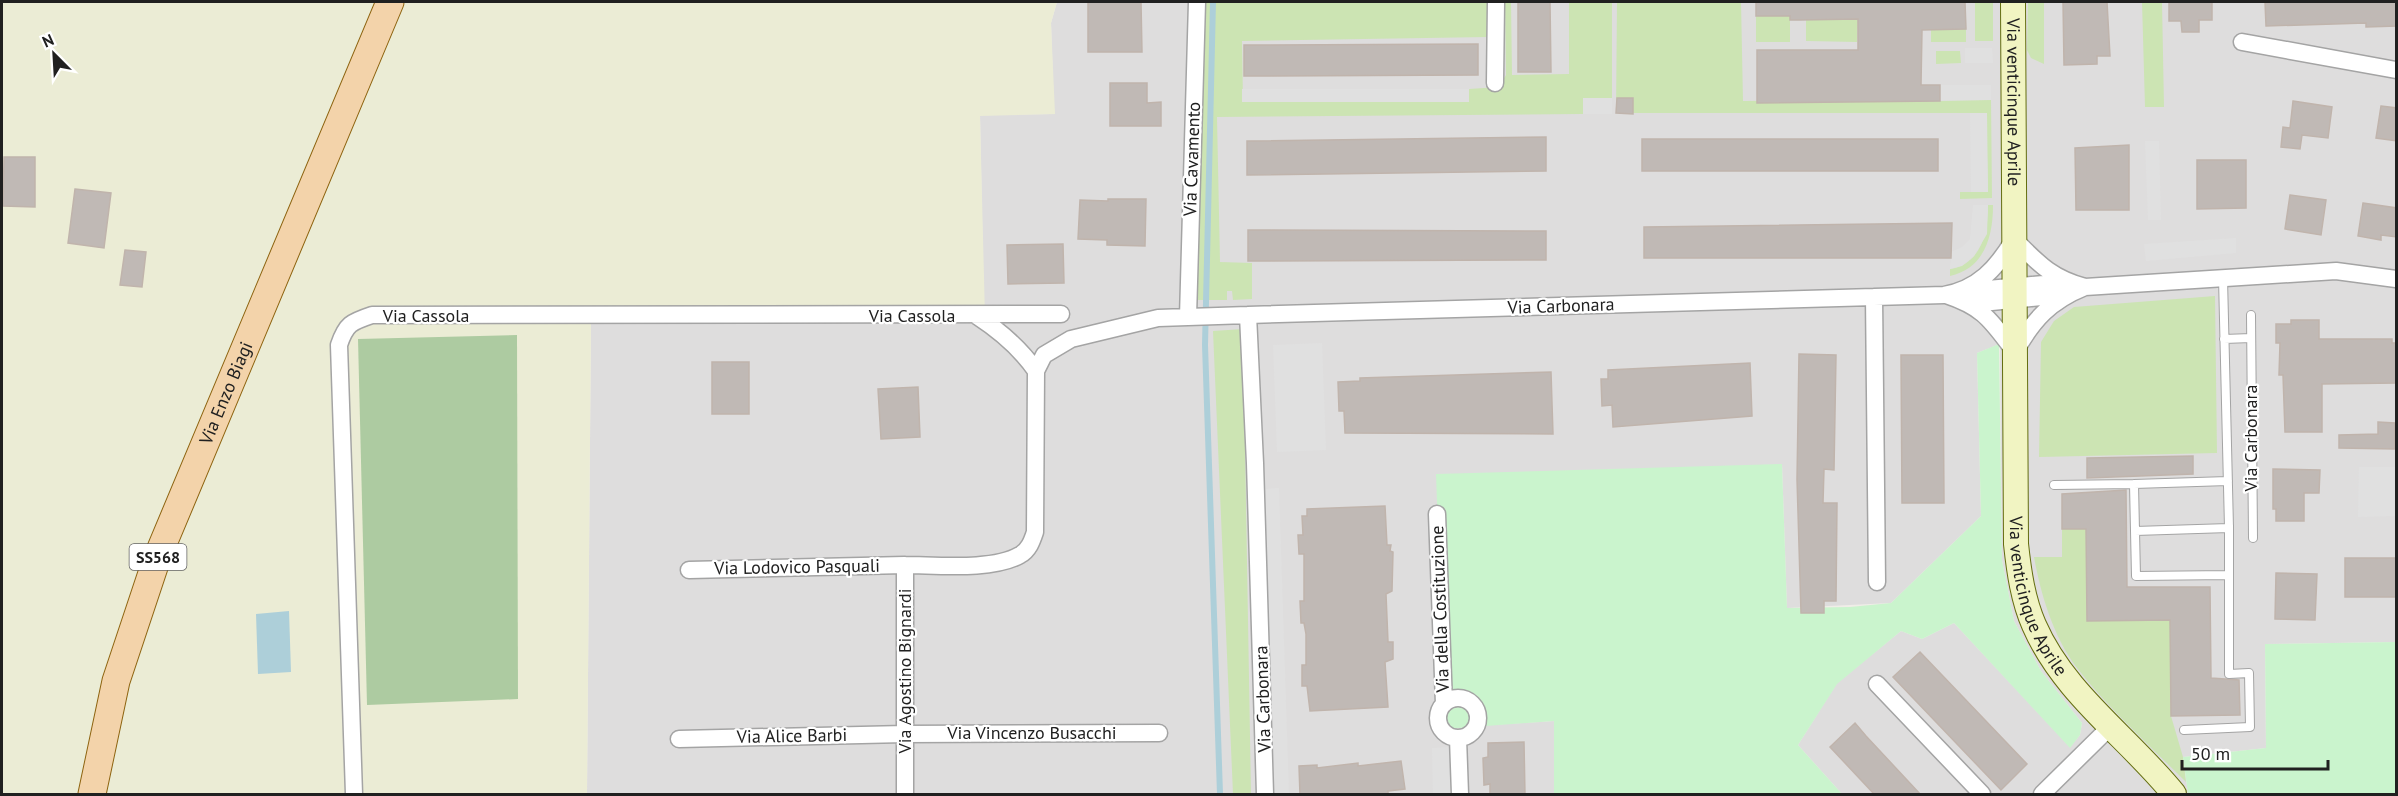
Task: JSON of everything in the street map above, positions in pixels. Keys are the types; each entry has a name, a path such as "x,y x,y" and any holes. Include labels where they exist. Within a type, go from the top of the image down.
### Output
{"main road":[{"name":"Via Enzo Biagi","path":"92,795 117,681 157,558 390,2"},
{"path":"108,795 117,681"}],"street":[{"name":"Via Cavamento","path":"1188,317 1197,2"},
{"path":"1495,83 1496,2"},
{"name":"Via venticinque Aprile","path":"2013,2 2016,544 2021,585 2033,624 2050,655 2078,693 2174,795"},
{"path":"2242,42 2397,70"},
{"path":"1968,297 2014,239 2044,270 2066,288"},
{"path":"1968,297 2014,295 2066,288 2336,271 2397,279"},
{"path":"1968,297 2015,352 2041,312 2066,288"},
{"name":"Via Carbonara","path":"1188,317 1944,295 1968,297"},
{"path":"1874,297 1877,582"},
{"name":"Via Cassola","path":"354,795 339,345 344,329 372,315 977,316 1061,314"},
{"name":"Via Carbonara","path":"1248,315 1256,463 1266,795"},
{"name":"Via Cassola","path":"977,316 999,330 1027,357 1036,371"},
{"path":"1036,371 1044,355 1071,339 1158,318 1188,317"},
{"name":"Via Agostino Bignardi","path":"905,795 905,566 1005,561 1022,554 1030,545 1035,532 1036,371"},
{"name":"Via della Costituzione","path":"1437,514 1444,704"},
{"name":"Via Lodovico Pasquali","path":"689,570 905,566"},
{"path":"1877,684 1982,795"},
{"name":"Via della Costituzione","path":"1455,699 1462,699 1476,711 1475,729 1458,738 1444,733 1440,726 1439,711 1444,704 1455,699"},
{"path":"2042,795 2110,727"},
{"name":"Via Vincenzo Busacchi","path":"905,734 1160,733"},
{"name":"Via Alice Barbi","path":"679,739 905,734"},
{"path":"1458,738 1460,795"}],"lane":[{"name":"Via Carbonara","path":"2184,730 2250,727 2248,673 2229,674 2229,525 2223,278"},
{"name":"Via Carbonara","path":"2251,315 2253,538"},
{"path":"2224,339 2251,338"},
{"name":"Via Carbonara","path":"2054,485 2228,481"},
{"path":"2134,484 2136,576 2229,575"},
{"path":"2135,531 2229,528 2229,525"}],"shaded area":[{"path":"1057,2 2396,2 2396,642 2265,644 2266,748 2183,757 2188,794 1842,794 1798,745 1837,683 1901,631 1922,639 1954,623 2070,747 2080,735 2082,723 2041,671 2014,621 2002,560 2000,344 1977,353 1981,516 1891,603 1787,608 1782,464 1442,622 1445,728 1554,721 1554,794 587,794 591,323 984,318 980,115 1054,114 1051,23"},
{"path":"1965,48 1992,48 1993,63 1965,63"},
{"path":"1940,85 1991,85 1991,100 1940,101"},
{"path":"1242,89 1469,89 1469,102 1242,102"},
{"path":"1583,98 1612,98 1612,114 1583,114"},
{"path":"1970,113 1987,113 1988,192 1971,192"},
{"path":"2145,141 2159,141 2161,220 2148,220"},
{"path":"1973,205 1988,205 1987,234 1974,256 1962,266 1950,269 1951,252 1962,247 1970,239"},
{"path":"2236,238 2236,253 2146,261 2144,244"},
{"path":"1322,343 1326,450 1277,452 1273,345"},
{"path":"2359,467 2396,467 2396,516 2358,517"},
{"path":"1279,488 1289,794 1272,794 1263,489"},
{"path":"1450,747 1451,794 1433,794 1432,748"}],"green space":[{"path":"2,2 1057,2 1051,23 1055,114 980,116 985,318 591,324 587,794 2,794"},
{"path":"1204,2 1487,2 1488,37 1242,41 1243,102 1468,102 1469,89 1499,87 1506,75 1505,2 1511,2 1512,75 1569,74 1569,2 1612,2 1612,98 1583,98 1583,114 1217,117 1220,262 1252,263 1252,299 1233,300 1232,291 1227,291 1227,300 1196,300"},
{"path":"1617,2 1741,2 1743,101 1991,100 1992,198 1960,199 1960,192 1988,192 1986,113 1616,113"},
{"path":"1975,2 1993,2 1993,41 1975,41"},
{"path":"2028,2 2044,2 2044,64 2031,58 2027,50"},
{"path":"2142,2 2162,2 2164,107 2145,107"},
{"path":"1756,16 1790,16 1790,42 1756,42"},
{"path":"1858,19 1857,42 1806,41 1806,20"},
{"path":"1966,29 1966,42 1931,42 1931,30"},
{"path":"1936,51 1960,51 1961,63 1936,64"},
{"path":"1988,205 1993,205 1993,217 1985,249 1971,266 1950,276 1950,269 1969,261 1981,245 1987,225"},
{"path":"2215,296 2217,453 2039,457 2041,342 2054,321 2074,307"},
{"path":"1243,329 1251,794 1233,794 1213,331"},
{"path":"517,335 518,699 367,705 358,339"},
{"path":"1999,344 2002,560 2014,621 2041,671 2082,723 2080,735 2070,748 1954,623 1922,639 1901,631 1837,684 1798,745 1842,794 1554,794 1554,721 1445,729 1436,474 1782,464 1787,608 1850,607 1891,603 1981,516 1977,353"},
{"path":"2062,529 2086,529 2088,621 2170,620 2171,716 2183,757 2186,782 2102,698 2077,668 2061,642 2044,600 2034,557 2062,557"},
{"path":"2396,642 2396,794 2188,794 2183,757 2266,748 2265,644"}],"water":[{"path":"289,611 291,672 258,674 256,614"}],"building":[{"path":"1088,2 1141,2 1142,52 1088,52"},
{"path":"1518,2 1550,2 1551,72 1518,72"},
{"path":"1756,2 1965,2 1966,29 1922,30 1921,85 1940,85 1940,101 1757,103 1757,50 1858,50 1858,19 1790,20 1790,16 1756,16"},
{"path":"2063,2 2107,2 2110,56 2097,56 2097,64 2064,65"},
{"path":"2169,2 2212,2 2212,20 2199,20 2199,32 2182,32 2181,21 2169,21"},
{"path":"2265,2 2397,2 2397,26 2366,27 2366,23 2266,26"},
{"path":"1478,44 1478,75 1244,76 1244,45"},
{"path":"1110,83 1147,83 1147,103 1161,102 1161,126 1110,126"},
{"path":"1617,98 1633,98 1633,114 1616,113"},
{"path":"2293,101 2332,107 2328,138 2302,135 2300,149 2281,147 2283,127 2290,128"},
{"path":"2381,106 2397,108 2397,141 2376,138"},
{"path":"1546,137 1546,171 1247,175 1247,141"},
{"path":"1642,139 1938,139 1938,171 1642,171"},
{"path":"2129,145 2129,210 2076,210 2075,148"},
{"path":"4,157 35,157 35,207 3,206"},
{"path":"2197,160 2246,160 2246,208 2197,209"},
{"path":"75,189 111,193 104,248 68,243"},
{"path":"2290,195 2326,200 2321,235 2285,229"},
{"path":"1108,199 1146,199 1145,246 1107,245 1107,240 1078,239 1080,200 1108,201"},
{"path":"2363,203 2397,208 2397,237 2381,235 2381,240 2358,236"},
{"path":"1952,223 1951,258 1644,258 1644,227"},
{"path":"1248,230 1546,231 1546,260 1248,261"},
{"path":"1063,244 1064,283 1008,284 1007,245"},
{"path":"125,250 146,252 142,287 120,285"},
{"path":"2291,320 2319,320 2319,339 2392,339 2392,343 2397,343 2397,383 2322,384 2322,432 2285,432 2283,375 2279,375 2280,343 2276,343 2276,324 2291,324"},
{"path":"1799,354 1836,355 1834,470 1824,469 1823,503 1837,503 1836,601 1824,601 1824,613 1801,613 1797,479"},
{"path":"1901,355 1943,355 1944,503 1902,503"},
{"path":"712,362 749,362 749,414 712,414"},
{"path":"1750,363 1752,416 1613,427 1612,405 1602,406 1601,379 1608,379 1608,370"},
{"path":"1551,372 1553,434 1345,433 1344,411 1339,411 1338,382 1360,381 1360,378"},
{"path":"918,387 920,437 881,439 878,389"},
{"path":"2378,422 2395,423 2395,449 2339,448 2339,435 2378,434"},
{"path":"2193,456 2193,474 2087,478 2087,458"},
{"path":"2273,469 2320,470 2319,493 2304,493 2304,521 2276,521 2276,509 2273,509"},
{"path":"2126,490 2127,587 2210,587 2211,678 2239,680 2240,715 2171,716 2170,620 2087,621 2086,529 2062,529 2062,494"},
{"path":"1385,506 1387,545 1391,545 1390,551 1393,552 1392,591 1386,594 1388,642 1393,642 1393,659 1385,662 1388,707 1310,711 1307,686 1302,686 1302,665 1306,665 1306,634 1304,623 1301,623 1300,601 1304,601 1304,554 1299,554 1298,535 1303,535 1302,516 1307,516 1307,509"},
{"path":"2345,558 2397,558 2397,597 2345,597"},
{"path":"2276,573 2317,574 2315,620 2275,619"},
{"path":"1920,652 2027,764 2001,790 1893,677"},
{"path":"1855,723 1921,795 1875,795 1830,747"},
{"path":"1524,742 1525,795 1490,795 1490,784 1484,785 1483,758 1488,757 1488,743"},
{"path":"1401,761 1405,789 1388,791 1388,795 1300,795 1299,766 1317,765 1317,768 1358,763 1358,766"}],"waterway":[{"path":"1213,2 1205,345 1220,794"}]}
